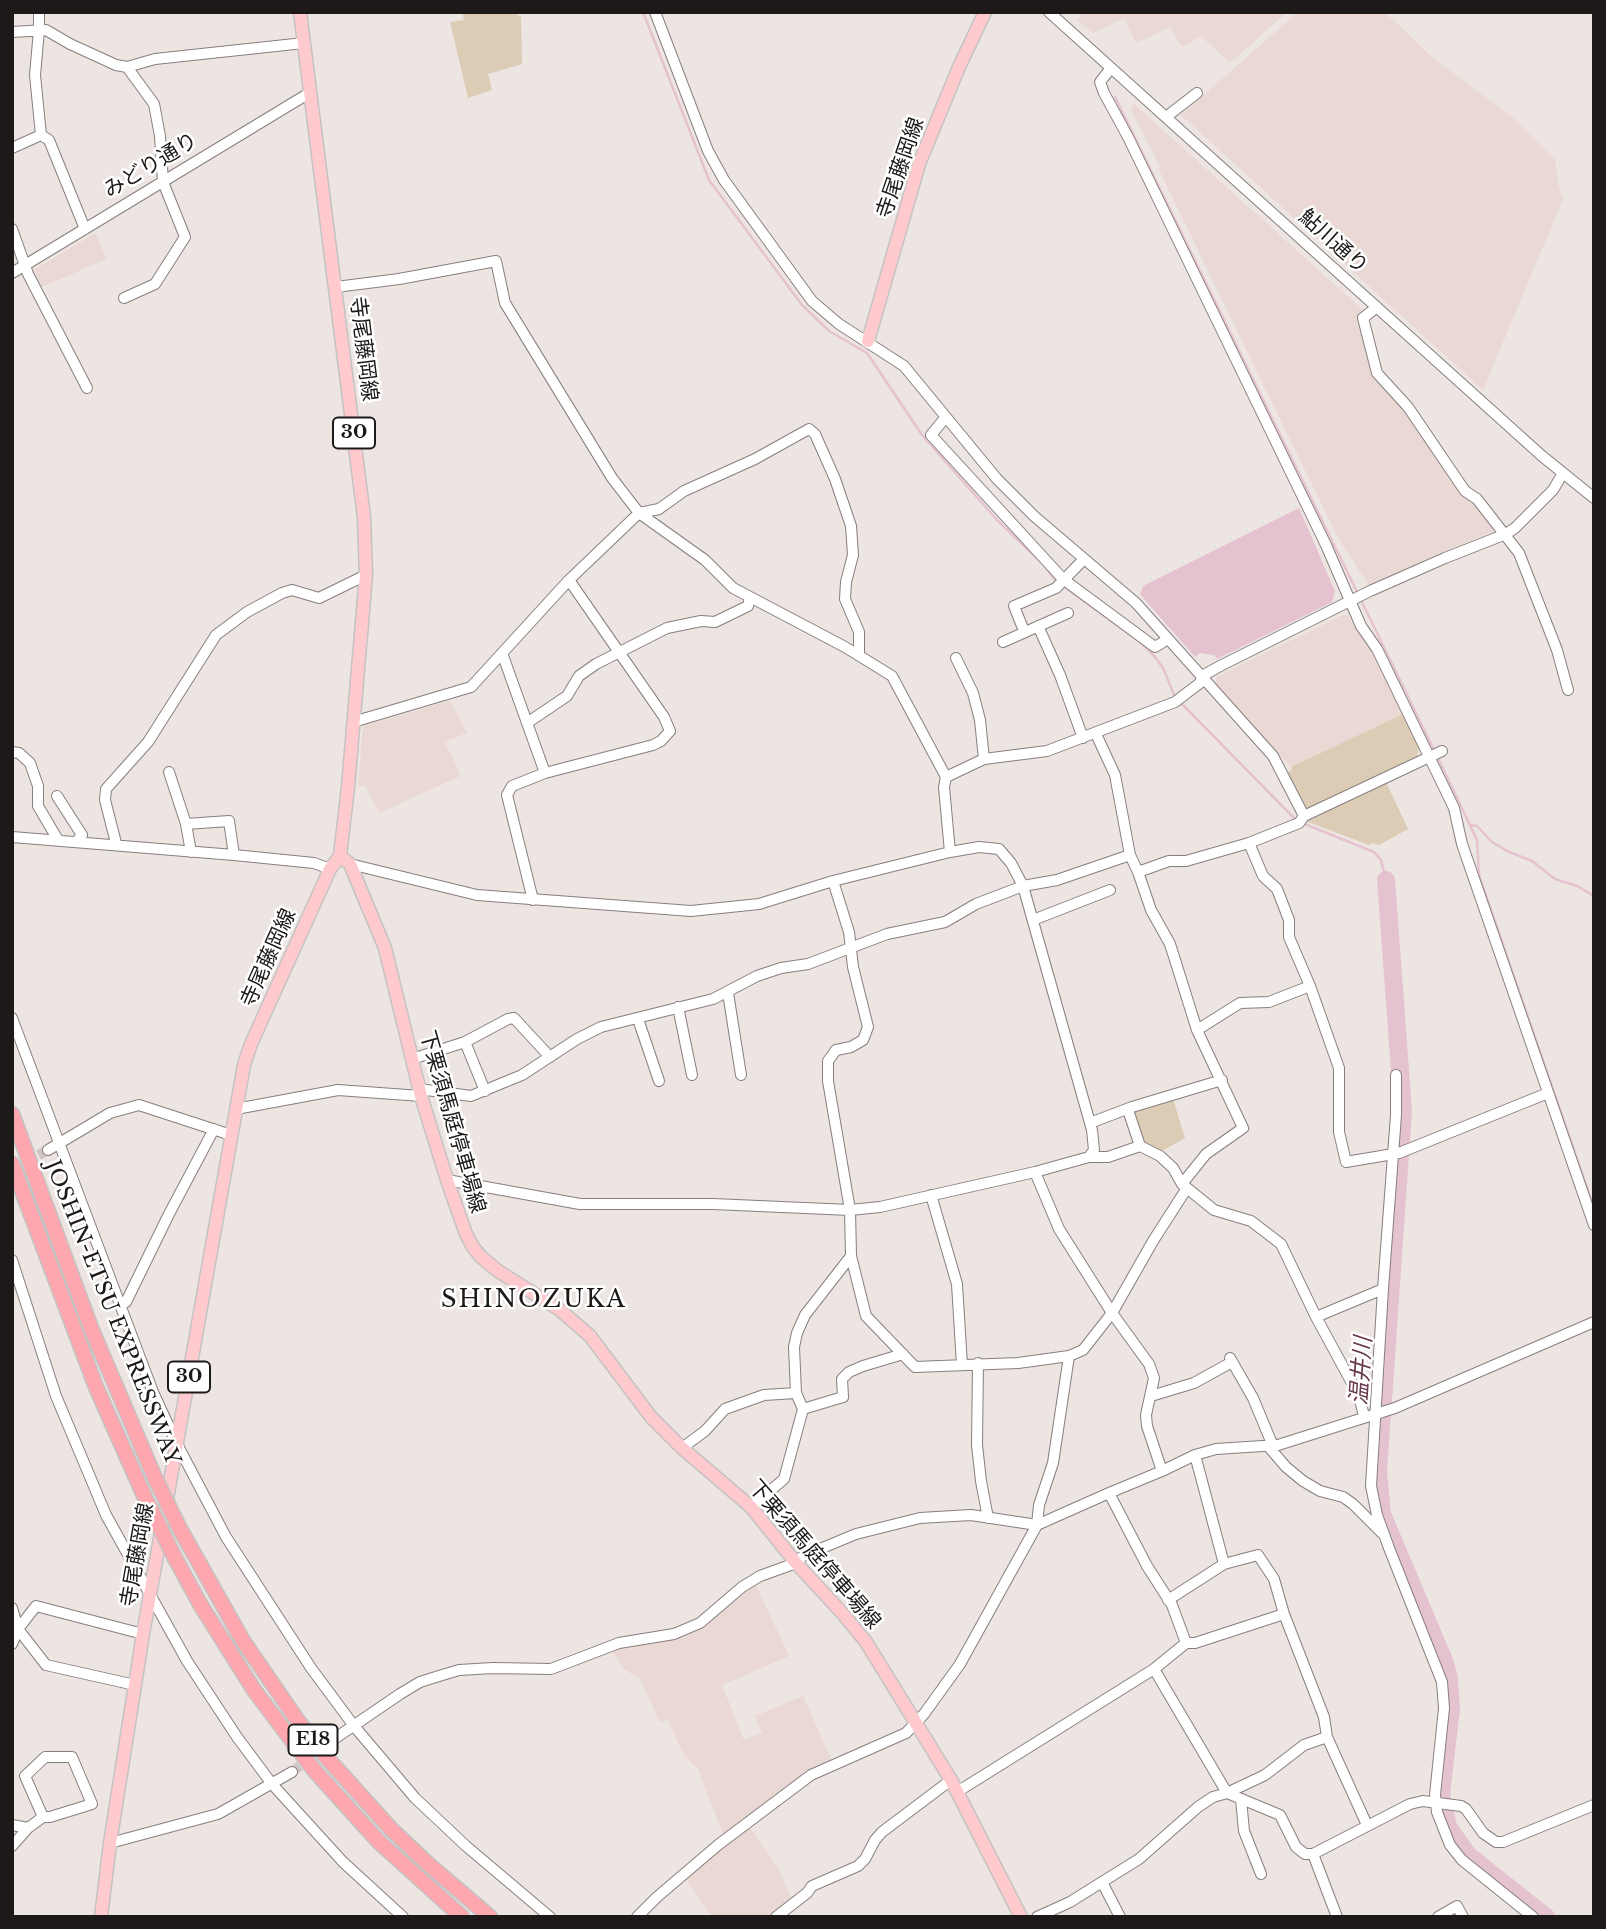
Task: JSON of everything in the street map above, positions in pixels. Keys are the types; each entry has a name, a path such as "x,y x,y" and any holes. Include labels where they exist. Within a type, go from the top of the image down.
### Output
{"highway":[{"name":"JOSHIN-ETSU EXPRESSWAY","path":"12,1114 91,1328 155,1478 180,1529 243,1641 283,1701 327,1758 391,1829 490,1917"},
{"name":"JOSHIN-ETSU EXPRESSWAY","path":"12,1164 96,1387 146,1500 200,1604 254,1690 314,1770 379,1842 462,1917"}],"main road":[{"name":"寺尾藤岡線","path":"100,1917 135,1685 244,1065 330,869 345,860 353,722 366,575 361,482 300,12"},
{"name":"寺尾藤岡線","path":"868,341 919,164 985,12"},
{"name":"下栗須馬庭停車場線","path":"345,860 385,948 420,1092 466,1234 481,1257 498,1271 560,1310 590,1336 651,1417 682,1448 751,1507 866,1642 954,1786 1021,1917"}],"street":[{"path":"38,12 40,30 35,75 41,135"},
{"path":"655,12 708,151 724,180 812,301 839,324 904,366 997,480 1083,560 1136,603 1273,756 1304,816"},
{"name":"鮎川通り","path":"1049,12 1594,498"},
{"path":"12,32 46,30 70,44 116,65 127,67 155,59 304,43"},
{"path":"124,298 155,284 185,237 163,182 160,136 154,104 127,67"},
{"path":"1111,68 1100,82 1104,93 1128,137 1222,336 1353,600 1361,626 1436,753 1457,815 1462,844 1594,1225"},
{"name":"みどり通り","path":"12,273 311,92"},
{"path":"1166,117 1197,93"},
{"path":"12,148 41,135"},
{"path":"41,135 49,140 85,229"},
{"path":"12,229 25,265 87,388"},
{"path":"336,287 399,279 496,261 505,303 612,478 639,513 705,560 733,588 859,655 892,676 946,777 944,787 950,852"},
{"path":"1377,307 1363,318 1377,373 1408,407 1465,491 1477,499 1519,553 1557,650 1567,690"},
{"path":"945,418 932,435 1063,579 1155,647 1168,639"},
{"path":"353,722 471,687 569,580 639,513 659,509 684,491 755,459 809,429 815,433 835,479 851,526 853,555 845,598 859,632 859,655"},
{"path":"946,777 984,759 1047,751 1175,702 1200,683 1202,676 1370,591 1506,534 1553,490 1563,472"},
{"path":"1024,631 1014,606 1056,588 1083,560"},
{"path":"116,844 105,800 106,789 148,742 216,635 247,612 282,593 292,590 319,598 366,575"},
{"path":"533,900 507,795 512,786 545,773 653,745 670,731 664,717 569,580"},
{"path":"527,723 567,696 579,676 648,636 681,624 715,622 748,606 750,598"},
{"path":"1003,642 1068,612"},
{"path":"1038,626 1060,675 1083,738"},
{"path":"502,653 545,773"},
{"path":"956,658 973,693 980,720 984,759"},
{"path":"834,881 868,1027 863,1040 851,1047 836,1050 828,1061 828,1081 850,1210 851,1256 866,1316 915,1367 1018,1363 1069,1356 1083,1350 1112,1313 1206,1154 1242,1128 1197,1030 1170,944 1151,910 1130,855 1115,775 1096,734"},
{"path":"12,752 19,752 30,763 38,786 38,806 58,840"},
{"path":"1138,872 1169,861 1186,861 1249,843 1299,823 1304,816 1436,753"},
{"path":"169,772 186,824 191,852"},
{"path":"57,796 82,835 77,841"},
{"path":"186,824 229,821 234,855"},
{"path":"12,836 314,863 330,869"},
{"path":"1249,843 1263,876 1278,889 1289,920 1289,937 1310,986 1339,1068 1339,1132 1346,1162 1393,1155 1548,1093"},
{"path":"345,860 477,895 691,912 759,904 834,881 950,852 979,847 999,849 1011,863 1023,886 1033,920 1090,1123 1094,1150 1089,1157"},
{"path":"236,1109 338,1090 471,1096 522,1075 577,1039 601,1027 728,993 758,976 780,968 808,964 887,934 945,922 976,904 1023,886 1057,880 1130,855"},
{"path":"1033,920 1110,890"},
{"path":"1197,1030 1240,1003 1269,1002 1310,986"},
{"path":"728,993 741,1075"},
{"path":"678,1007 692,1075"},
{"path":"12,1018 153,1392 226,1537 285,1631 354,1726 415,1798 466,1846 551,1917"},
{"path":"412,1059 465,1042 514,1018 550,1057"},
{"path":"638,1019 659,1081"},
{"path":"465,1042 485,1091"},
{"path":"1396,1075 1396,1115 1372,1415 1371,1486 1377,1515 1442,1682 1444,1708 1437,1802 1450,1845 1462,1860 1533,1917"},
{"path":"1090,1123 1132,1107 1222,1080"},
{"path":"48,1150 110,1113 139,1105 231,1135"},
{"path":"1128,1110 1140,1146 1160,1156 1173,1168 1185,1186 1214,1210 1251,1221 1281,1244 1316,1317 1372,1415"},
{"path":"120,1304 126,1302 214,1129"},
{"path":"447,1180 534,1198 580,1204 713,1203 850,1210 880,1207 1089,1157 1108,1157 1140,1146"},
{"path":"1035,1172 1059,1229 1112,1313 1149,1364 1154,1378 1146,1415 1147,1426 1162,1471"},
{"path":"931,1195 957,1284 962,1365"},
{"path":"751,1507 785,1479 803,1409 796,1392 794,1347 797,1333 805,1315 851,1256"},
{"path":"12,1260 56,1396 106,1515 210,1696 272,1784 343,1862 403,1917"},
{"path":"1316,1317 1383,1289"},
{"path":"334,1739 410,1688 439,1676 459,1671 496,1668 551,1669 619,1643 674,1634 700,1623 741,1587 760,1576 796,1563 803,1556 856,1535 920,1518 971,1515 1037,1525 1216,1448 1270,1446 1343,1426 1388,1410 1594,1322"},
{"path":"803,1409 843,1397 842,1379 849,1373 903,1354"},
{"path":"637,1917 707,1854 811,1774 906,1733 916,1723 960,1664 1037,1525 1039,1505 1053,1463 1069,1356"},
{"path":"1151,1396 1194,1382 1231,1360 1253,1398 1270,1446 1286,1467 1320,1490 1343,1497 1385,1536"},
{"path":"978,1363 977,1445 988,1518"},
{"path":"682,1448 705,1431 725,1409 764,1395 796,1392"},
{"path":"1195,1455 1224,1564"},
{"path":"1109,1493 1168,1600 1186,1643"},
{"path":"1168,1600 1224,1564 1258,1555 1274,1579 1284,1614 1324,1717 1327,1737 1367,1825"},
{"path":"15,1627 36,1606 144,1634"},
{"path":"12,1608 15,1627 12,1644"},
{"path":"776,1917 812,1886 858,1866 882,1832 954,1786 1154,1670 1186,1643 1195,1643 1284,1614"},
{"path":"15,1627 46,1665 135,1685"},
{"path":"1154,1670 1227,1793 1280,1815 1296,1847 1305,1854 1313,1854 1410,1804 1423,1801 1451,1804 1466,1809 1483,1833 1496,1842 1503,1842 1594,1805"},
{"path":"1037,1917 1070,1902 1139,1859 1213,1797 1265,1775 1304,1745 1327,1737"},
{"path":"12,1846 28,1828 43,1817 92,1804 72,1758 45,1757 25,1776 43,1817"},
{"path":"110,1843 218,1814 292,1772"},
{"path":"1241,1799 1244,1831 1261,1874"},
{"path":"12,1825 28,1828"},
{"path":"1313,1854 1337,1917"},
{"path":"1102,1882 1120,1917"},
{"path":"1438,1917 1457,1906 1463,1917"}],"shaded area":[{"path":"462,12 513,12 521,17 522,64 488,74 492,90 468,98 450,22 464,20"},
{"path":"1084,12 1287,12 1230,63 1201,36 1182,47 1170,27 1136,43 1124,18 1093,33 1077,20"},
{"path":"1298,12 1385,12 1435,60 1510,115 1555,160 1563,199 1483,390 1181,115"},
{"path":"1134,104 1365,312 1374,372 1381,385 1405,410 1463,494 1493,526 1494,531 1431,557 1370,587 1338,538 1158,168 1160,166 1131,110"},
{"path":"96,233 106,259 38,289 30,272"},
{"path":"1299,508 1335,591 1332,602 1217,659 1214,655 1200,653 1195,657 1140,594 1143,586"},
{"path":"1343,615 1348,616 1371,651 1403,714 1291,767 1215,686 1216,677"},
{"path":"449,701 467,733 444,742 460,776 379,813 365,785 358,786 363,726"},
{"path":"1403,714 1419,748 1417,757 1311,809 1303,807 1286,773 1292,770 1291,767"},
{"path":"1386,782 1408,829 1379,845 1369,845 1305,821"},
{"path":"1173,1099 1185,1138 1160,1152 1143,1145 1133,1110"},
{"path":"756,1585 789,1656 722,1685 744,1740 762,1733 755,1716 803,1696 832,1761 724,1837 698,1769 684,1755 668,1720 660,1722 640,1679 624,1669 611,1650 685,1637 697,1631"},
{"path":"749,1827 777,1866 793,1901 771,1917 712,1917 685,1878"}],"waterway":[{"path":"643,12 709,180 802,305 829,331 867,353 922,435 998,521 1041,562"},
{"path":"1115,97 1358,594"},
{"path":"1045,566 1055,580"},
{"path":"1063,586 1140,642 1163,668 1175,697"},
{"path":"1361,600 1435,752"},
{"path":"1180,702 1294,818"},
{"path":"1438,758 1477,840 1479,875 1594,1208"},
{"name":"温井川","path":"1302,823 1374,852 1381,860 1386,880"},
{"path":"1470,825 1477,826 1492,842 1532,861 1555,879 1577,886 1594,896"},
{"name":"温井川","path":"1386,880 1403,1111 1378,1472 1382,1514 1445,1663 1449,1679 1451,1709 1441,1794 1448,1827 1468,1855 1546,1917"}],"tunnel":[{"path":"12,1169 48,1150"},
{"path":"292,1772 334,1739"}],"district":[{"name":"SHINOZUKA","path":"534,1300"}]}
